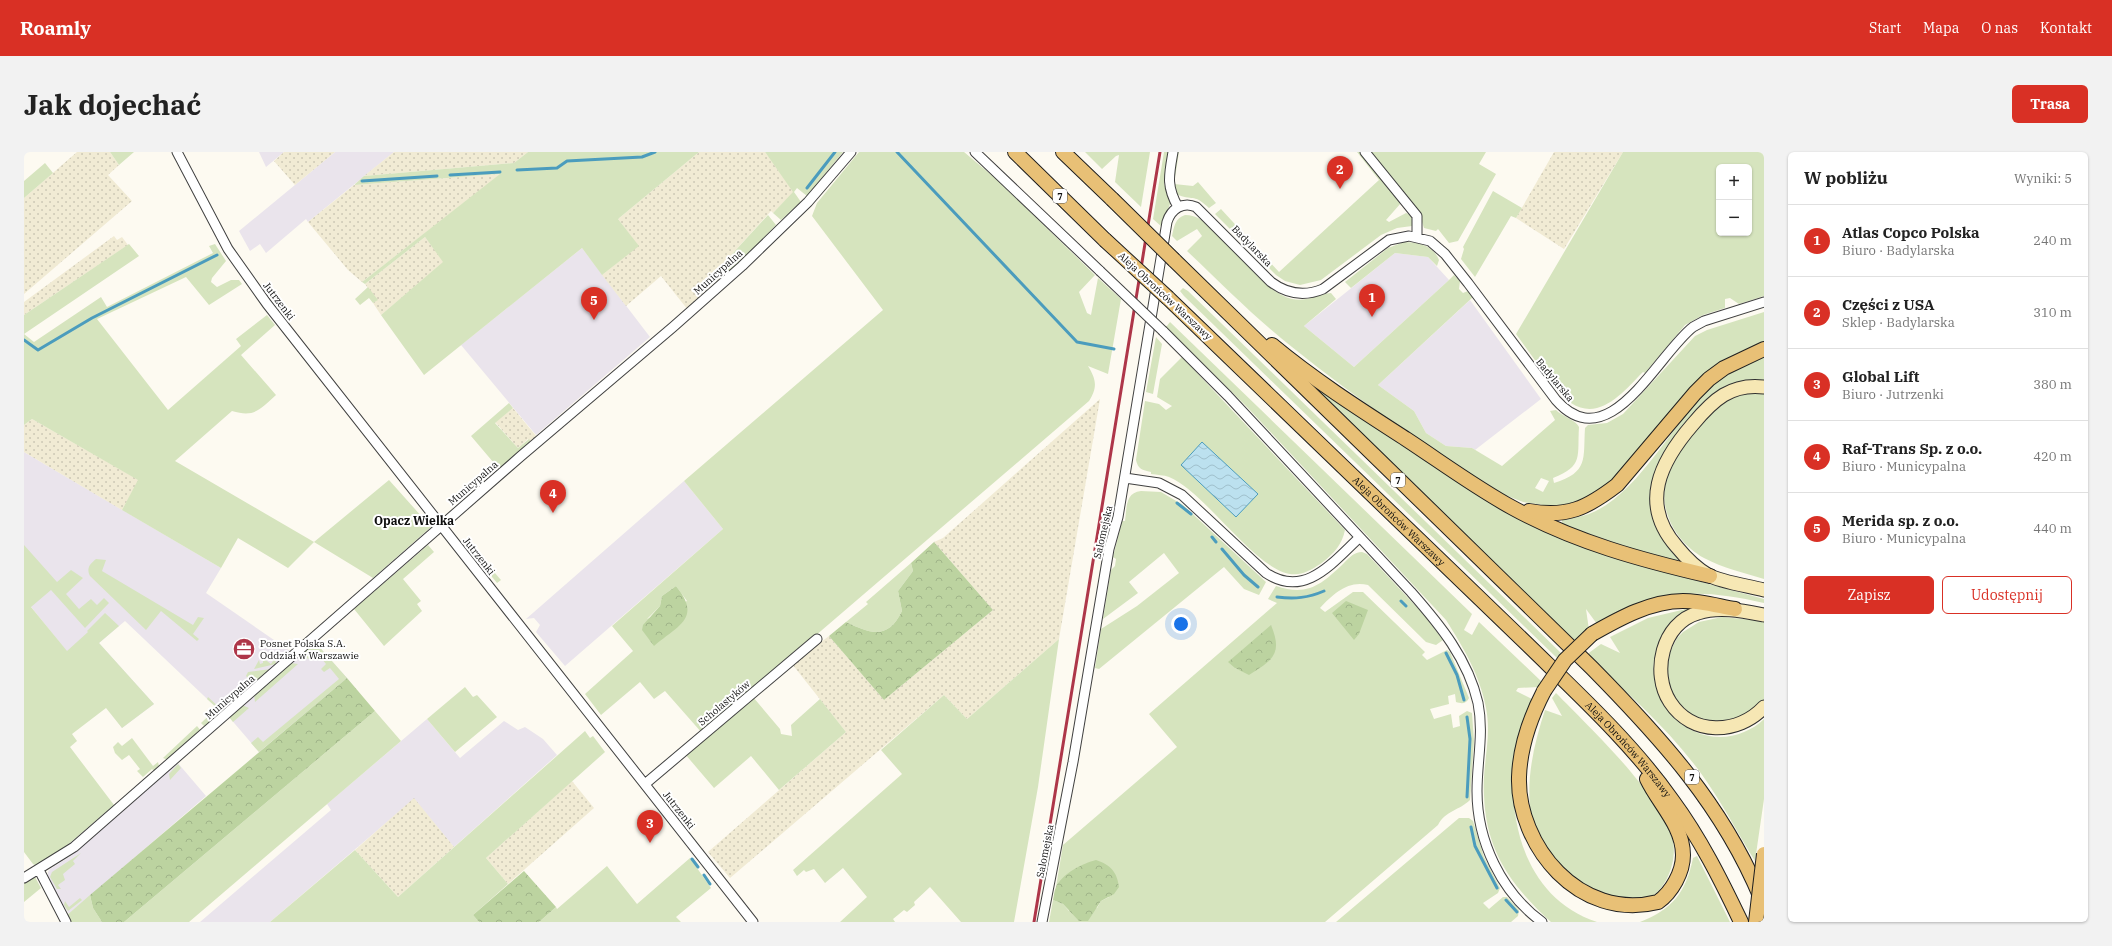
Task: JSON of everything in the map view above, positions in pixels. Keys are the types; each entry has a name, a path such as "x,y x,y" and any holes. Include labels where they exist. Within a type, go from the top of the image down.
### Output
{"main road":[{"name":"Aleja Obrońców Warszawy","path":"1015,152 1533,649 1633,752 1672,799 1691,828 1724,885 1741,922"},
{"name":"7","path":"1063,152 1592,668 1658,738 1688,772 1712,806 1750,872 1764,906"},
{"path":"1206,290 1294,363 1368,414 1512,508 1603,548 1764,590"},
{"path":"1512,508 1546,514 1574,511 1602,496 1617,485 1694,393 1709,379 1724,368 1764,350"},
{"path":"1710,576 1682,553 1662,527 1657,509 1660,476 1675,444 1717,398 1734,389 1750,385 1764,387"},
{"path":"1633,752 1652,789 1670,815 1680,838 1683,855 1681,868 1665,897 1650,907 1636,913 1615,916 1600,914 1585,907 1563,891 1541,864 1527,830 1521,799 1519,778 1521,752 1534,711 1544,691 1565,660 1592,634 1644,608 1667,602 1685,601 1764,614"},
{"path":"1735,609 1698,613 1682,622 1664,646 1660,666 1662,684 1670,702 1681,713 1694,723 1710,728 1728,728 1749,721 1764,707"},
{"path":"1756,922 1764,854"}],"street":[{"name":"Jutrzenki","path":"177,152 224,242 239,266 441,526 753,922"},
{"name":"Municypalna","path":"24,878 74,847 441,526 742,266 808,202 851,152"},
{"path":"976,152 1228,396 1431,614 1445,633 1467,670 1475,691 1480,720 1481,739 1477,790 1478,808 1487,848 1509,888 1542,922"},
{"path":"1173,152 1168,181 1171,193 1178,207"},
{"path":"1365,152 1417,216 1417,236"},
{"name":"Badylarska","path":"1178,207 1189,205 1199,210 1271,282 1286,291 1297,294 1323,289 1389,240 1401,236 1417,236 1430,241 1445,254 1556,400 1567,411 1582,418 1600,417 1618,408 1693,327 1704,321 1764,302"},
{"name":"Salomejska","path":"1042,922 1073,762 1109,548 1118,520 1168,222 1171,213 1178,207"},
{"path":"1125,478 1159,484 1182,495 1202,511 1257,565 1274,578 1282,581 1299,582 1315,576 1328,567 1359,538"},
{"name":"Scholastyków","path":"645,784 817,639"},
{"path":"39,870 66,922"}],"shaded area":[{"path":"77,152 110,152 119,165 108,175 132,201 24,294 24,198"},
{"path":"259,152 284,152 266,167"},
{"path":"284,152 335,152 295,185 274,161"},
{"path":"335,152 394,152 308,222 306,219 266,253 260,244 250,251 239,231"},
{"path":"394,152 528,152 514,163 364,176"},
{"path":"699,152 765,152 794,192 773,213 771,211 723,264 730,273 688,310 661,276 626,306 602,275 638,246 618,219"},
{"path":"1554,152 1623,152 1564,249 1516,218"},
{"path":"501,174 362,282 348,270 308,222 354,185"},
{"path":"114,236 117,240 122,237 128,245 24,315 24,302"},
{"path":"425,237 444,262 381,315 373,303 377,300 365,284"},
{"path":"582,248 650,337 536,435 461,345"},
{"path":"1395,253 1428,257 1449,280 1354,367 1304,326"},
{"path":"1470,300 1541,399 1475,450 1472,448 1446,446 1426,433 1414,411 1378,385"},
{"path":"1100,399 1059,639 967,719 944,695 730,878 708,852 846,732 792,664 829,636 884,700 993,610 934,542 943,538"},
{"path":"513,408 537,437 531,442 528,439 518,448 495,422"},
{"path":"32,419 139,480 122,510 24,452 24,425"},
{"path":"24,452 221,568 206,593 290,651 222,713 125,621 99,643 154,704 122,728 64,648 24,598"},
{"path":"684,481 723,529 565,666 536,632 540,625 534,618 526,619"},
{"path":"315,642 347,678 259,752 229,717"},
{"path":"427,719 460,758 504,721 518,730 525,727 543,739 557,755 454,847 414,799 270,922 200,922 331,810 327,804"},
{"path":"177,762 206,796 69,914 48,880 48,872 50,869 72,855"},
{"path":"572,781 594,808 508,884 486,858"},
{"path":"414,798 454,847 398,897 355,850"}],"green space":[{"path":"110,152 134,152 119,165"},
{"path":"528,152 699,152 618,219 639,246 602,275 582,248 424,375 381,315 443,262 425,237 365,284 362,282 500,174 354,185 364,176 514,163"},
{"path":"765,152 843,152 807,196 797,188 794,192 801,202 781,220 773,213 793,192"},
{"path":"859,152 964,152 995,178 1095,275 1079,292 1087,313 1091,315 1098,278 1121,299 1108,374 1088,366 1095,383 1094,391 1089,401 702,733 665,691 654,699 640,682 601,715 585,694 633,651 612,626 723,529 684,481 883,310 812,216 817,203","holes":["676,586 687,601 647,619 660,606 662,596"]},
{"path":"1085,152 1150,152 1141,207 1115,182 1119,155 1102,169"},
{"path":"1164,152 1169,152 1164,184 1171,201 1162,227 1153,219"},
{"path":"1176,152 1179,152 1174,184 1193,186 1198,182 1216,203 1209,208 1198,200 1181,196 1176,193 1172,183 1172,176"},
{"path":"1357,152 1360,152 1401,203 1386,220 1389,222 1406,213 1411,215 1413,224 1412,226 1397,228 1381,235 1321,280 1300,285 1285,281 1276,275 1215,214 1221,209 1279,272 1379,180"},
{"path":"1370,152 1486,152 1479,164 1496,174 1458,241 1449,243 1438,229 1436,231 1424,228 1419,213"},
{"path":"1623,152 1764,152 1764,296 1739,304 1730,298 1725,299 1725,308 1703,315 1685,325 1645,373 1643,372 1620,395 1602,407 1592,409 1582,408 1571,403 1554,385 1558,382 1555,378 1550,381 1516,334"},
{"path":"45,163 53,173 24,198 24,181"},
{"path":"1493,191 1522,208 1516,218 1511,216 1475,277 1461,259 1464,249 1463,247"},
{"path":"768,215 776,225 730,273 722,265"},
{"path":"1185,215 1198,218 1211,226 1263,282 1277,292 1292,299 1298,300 1331,293 1336,299 1304,326 1354,367 1454,275 1460,281 1459,289 1463,293 1468,291 1473,297 1378,385 1414,411 1426,433 1446,446 1472,448 1502,466 1555,420 1550,411 1556,410 1575,422 1579,427 1577,459 1570,469 1553,478 1554,483 1565,479 1579,469 1584,456 1585,428 1588,425 1607,423 1623,414 1695,336 1707,330 1764,312 1764,341 1721,361 1698,380 1617,477 1597,493 1564,508 1523,502 1505,495 1423,443 1343,387 1278,336 1187,251 1202,236 1197,229 1177,241 1172,236 1173,229 1177,221","holes":["1541,478 1549,481 1543,492 1535,488"]},
{"path":"1404,242 1420,244 1429,248 1439,260 1437,266 1428,257 1395,253 1351,288 1345,282 1388,248"},
{"path":"129,244 139,256 24,334 24,315"},
{"path":"215,244 226,261 212,278 211,282 217,287 231,280 239,280 242,284 209,305 186,277 97,319 168,410 241,346 236,339 267,315 275,325 241,355 276,395 257,411 252,413 232,411 175,461 314,542 288,568 238,538 221,568 122,510 138,480 32,419 24,425 24,334 34,342 101,297 107,307 213,253 209,246"},
{"path":"368,287 378,300 373,303 369,298 360,305 355,299"},
{"path":"1183,288 1188,291 1562,654 1558,659 1184,296 1180,291"},
{"path":"1170,322 1472,614 1464,630 1472,635 1479,622 1542,682 1539,687 1518,688 1516,691 1532,699 1522,723 1516,748 1513,774 1514,801 1518,827 1525,852 1536,875 1552,894 1572,910 1597,922 1551,922 1524,895 1503,866 1490,834 1486,815 1484,773 1488,719 1486,708 1480,684 1470,662 1459,640 1446,620 1247,407 1166,327"},
{"path":"1156,337 1162,344 1153,394 1146,392"},
{"path":"1764,356 1764,380 1744,381 1733,384 1699,409 1652,499 1685,563 1631,549 1562,524 1562,520 1589,514 1607,505 1623,492 1638,476 1681,421 1709,389 1728,375"},
{"path":"1182,357 1345,530 1342,540 1334,552 1317,566 1298,574 1283,572 1251,550 1200,499 1184,486 1169,477 1151,474 1151,472 1143,470 1139,467 1136,460 1145,401 1159,404 1166,410 1172,406 1157,397 1160,379"},
{"path":"1313,384 1478,495 1628,562 1764,599 1764,603 1718,595 1678,595 1659,598 1639,604 1619,612 1597,624 1586,609 1589,630 1575,641 1312,389 1311,385"},
{"path":"1764,392 1764,579 1719,565 1704,558 1694,551 1677,534 1671,523 1664,500 1667,477 1678,454 1716,408 1723,402 1740,395"},
{"path":"509,403 513,408 495,423 518,448 529,439 531,442 499,469 471,436"},
{"path":"389,480 431,527 373,578 314,542"},
{"path":"1136,492 1161,492 1183,505 1266,582 1259,595 1244,589 1224,567 1099,669 1095,668 1101,629 1137,606 1179,573 1164,553 1129,582 1138,593 1103,619 1111,570 1115,566 1116,559 1113,557 1122,521 1125,521 1129,498"},
{"path":"934,542 993,610 884,700 829,636 846,622 863,629 878,632 891,627 902,611 898,591 913,571 911,563"},
{"path":"24,545 57,582 71,570 83,578 66,594 79,609 91,599 97,605 104,598 109,603 85,628 51,590 31,607 67,651 88,632 87,631 105,613 119,626 99,643 154,704 122,728 106,708 72,734 77,741 70,747 114,805 64,848 37,866 33,864 24,852"},
{"path":"428,545 434,552 403,579 421,601 417,604 422,611 384,646 354,609"},
{"path":"1362,552 1367,554 1425,616 1443,640 1436,645 1426,642 1368,585 1361,584 1347,586 1336,593 1320,608 1325,612 1353,592 1363,592 1425,652 1422,655 1427,660 1447,650 1450,652 1469,698 1465,702 1458,703 1456,702 1455,694 1448,696 1449,704 1430,709 1434,719 1451,714 1453,728 1460,726 1459,716 1467,711 1472,713 1474,741 1470,800 1441,820 1438,825 1325,922 1049,922 1053,900 1063,904 1069,911 1097,908 1101,901 1109,897 1069,873 1056,887 1063,845 1177,747 1149,714 1277,603 1268,599 1276,586 1297,590 1314,586 1329,577 1352,555","holes":["1276,650 1240,670 1235,668"]},
{"path":"96,559 106,560 102,571 193,625 198,617 204,618 193,634 199,639 197,641 161,611 146,630 90,576 88,571 89,566"},
{"path":"911,563 913,571 898,591 902,611 891,627 878,632 863,629 846,622 868,604 866,602"},
{"path":"487,564 501,580 497,583 488,572"},
{"path":"676,586 684,597 687,606 687,614 679,626 654,646 642,630 643,625 660,606 662,596"},
{"path":"1346,601 1368,610 1359,634 1354,640 1332,613"},
{"path":"1686,609 1690,611 1666,636 1656,652 1654,659 1654,670 1657,690 1663,704 1673,716 1684,726 1698,733 1713,737 1728,736 1749,730 1764,719 1764,799 1755,861 1723,806 1684,751 1653,718 1586,655 1601,644 1620,653 1610,637 1648,618"},
{"path":"1722,617 1764,621 1764,699 1757,708 1743,718 1714,724 1685,712 1670,692 1666,672 1669,654 1677,638 1683,632 1699,622"},
{"path":"1271,625 1276,643 1276,650 1270,660 1249,675 1235,668 1228,662"},
{"path":"1059,639 1038,787 1014,922 961,922 930,887 914,902 915,905 907,912 904,910 893,919 895,922 840,922 867,897 843,868 825,883 814,869 806,872 804,870 797,876 793,870 902,774 881,750 944,695 967,719"},
{"path":"315,642 347,678 259,752 251,743 258,737 263,742 339,679 330,668 324,672 321,669 326,664 317,653 310,659 305,658 304,651"},
{"path":"263,658 271,664 275,658 276,664 254,669 259,660 260,664 263,663"},
{"path":"291,663 298,664 255,702 254,694"},
{"path":"271,669 253,684 246,676 248,672"},
{"path":"347,678 375,711 124,922 102,922 93,908 90,895"},
{"path":"465,687 473,697 477,695 497,717 455,752 427,719"},
{"path":"1556,693 1623,762 1655,803 1666,823 1673,841 1674,849 1672,866 1660,889 1646,900 1636,903 1607,906 1589,902 1580,896 1573,888 1539,843 1530,810 1530,776 1532,759 1545,710 1562,716 1552,698"},
{"path":"208,697 223,711 205,727 201,723 217,708 207,699"},
{"path":"753,697 780,729 781,734 792,736 791,725 820,699 846,732 779,790 751,756 714,788 685,754"},
{"path":"242,705 249,708 233,722 229,717"},
{"path":"375,711 401,741 189,922 124,922"},
{"path":"197,726 201,731 168,760 163,758"},
{"path":"585,731 590,738 593,736 605,752 486,858 508,884 473,915 479,922 270,922 355,850 398,897"},
{"path":"132,738 153,766 158,762 159,766 154,771 152,769 143,777 137,771 140,769 129,755 122,760 115,753 113,747 118,742 122,746"},
{"path":"178,764 181,768 170,780 169,774"},
{"path":"1459,818 1469,818 1473,821 1484,857 1500,888 1498,893 1483,903 1489,909 1503,897 1507,897 1519,910 1518,916 1511,922 1336,922"},
{"path":"81,853 73,861 75,864 63,874 65,880 58,885 61,889 57,889 50,877 52,872"},
{"path":"1697,856 1730,922 1640,922 1661,911 1676,898 1686,881 1693,858"},
{"path":"690,858 711,888 676,917 681,922 539,922 556,907 557,909 607,866 637,904"},
{"path":"1096,860 1106,864 1115,873 1119,887 1114,894 1101,901 1088,921 1079,921 1063,904 1053,900 1055,890 1059,882 1068,874 1079,866"},
{"path":"524,871 556,907 539,922 479,922 473,915"},
{"path":"35,877 41,888 24,902 24,883"},
{"path":"90,895 93,908 102,922 69,922 66,916"},
{"path":"80,898 82,900 68,911 64,905 65,901 69,907"}],"water":[{"path":"1202,442 1258,494 1236,517 1181,465"}],"waterway":[{"path":"517,170 557,168 567,161 642,157 655,152"},
{"path":"807,188 835,152"},
{"path":"897,152 1077,342 1114,349"},
{"path":"450,175 500,172"},
{"path":"362,181 437,176"},
{"path":"24,340 38,350 92,318 217,255"},
{"path":"1177,503 1191,514"},
{"path":"1212,537 1216,542"},
{"path":"1222,549 1244,575 1258,587"},
{"path":"1277,597 1301,597 1324,591"},
{"path":"1401,601 1406,606"},
{"path":"1446,653 1457,675 1464,700"},
{"path":"1467,717 1470,739 1467,797"},
{"path":"1471,827 1475,846 1497,888"},
{"path":"692,859 698,867"},
{"path":"704,875 710,884"},
{"path":"1506,900 1517,912"}],"railway":[{"path":"1034,922 1160,152"}],"place":[{"name":"Części z USA","path":"1340,189"},
{"name":"Atlas Copco Polska","path":"1372,317"},
{"name":"Merida sp. z o.o.","path":"594,320"},
{"name":"Raf-Trans Sp. z o.o.","path":"553,513"},
{"name":"Posnet Polska S.A. Oddział w Warszawie","path":"244,649"},
{"name":"Global Lift","path":"650,843"}],"district":[{"name":"Opacz Wielka","path":"414,520"}]}
